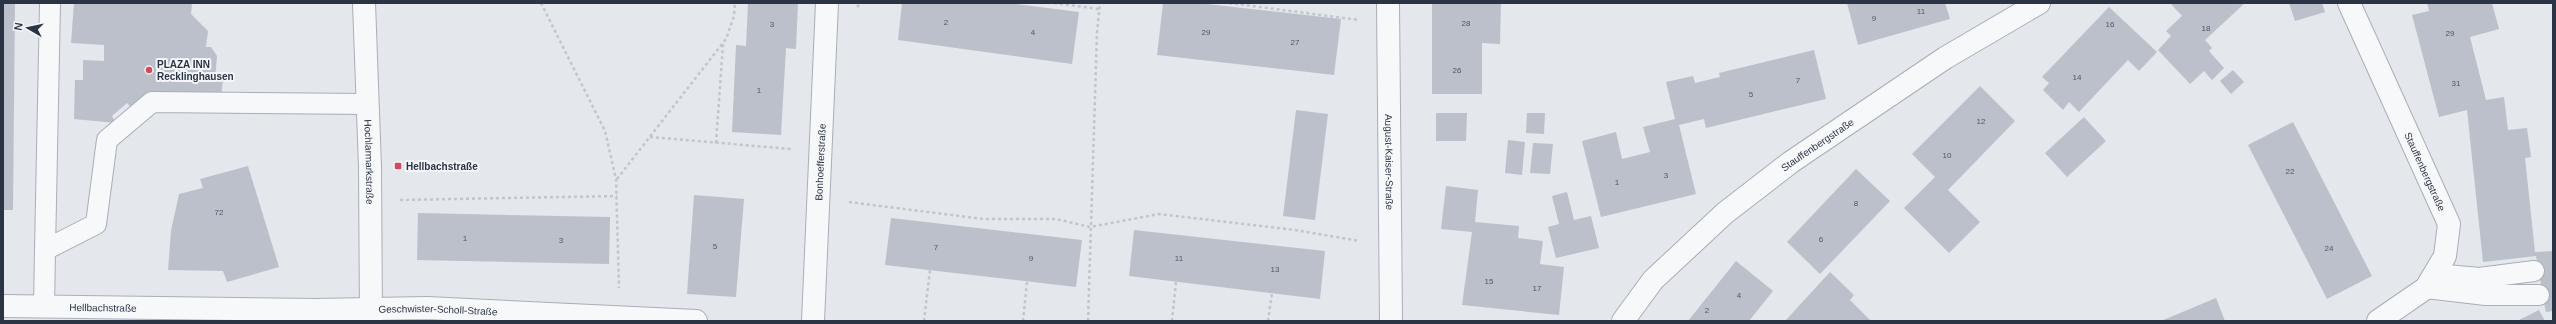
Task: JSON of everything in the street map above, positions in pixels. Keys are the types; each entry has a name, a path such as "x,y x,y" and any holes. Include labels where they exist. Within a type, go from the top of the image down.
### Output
{"street":[{"name":"Hochlarmarkstraße","path":"364,3 368,104 371,315"},
{"name":"Bonhoefferstraße","path":"812,321 827,3"},
{"name":"Stauffenbergstraße","path":"1623,321 1653,280 1725,213 1791,162 1945,58 2040,3"},
{"name":"Stauffenbergstraße","path":"2349,3 2449,224 2445,256 2431,281 2378,321"},
{"name":"August-Kaiser-Straße","path":"1388,13 1391,321"},
{"name":"Hellbachstraße","path":"3,306 371,315"},
{"name":"Geschwister-Scholl-Straße","path":"371,315 427,308 627,319 696,321"}],"lane":[{"path":"44,307 50,3"},
{"path":"46,250 96,224 107,140 152,102 368,104"},
{"path":"2431,281 2479,278 2534,271"},
{"path":"2431,281 2486,295 2538,295"}],"path":[{"path":"541,3 604,131 616,179 627,319"},
{"path":"616,179 723,44 734,16 735,3"},
{"path":"1054,3 1100,9"},
{"path":"1088,321 1090,227 1100,3"},
{"path":"1229,3 1388,13"},
{"path":"716,143 723,44"},
{"path":"650,137 820,152"},
{"path":"370,201 617,196"},
{"path":"818,199 983,219 1056,219 1090,227 1159,214 1295,230 1391,246"},
{"path":"924,321 930,270"},
{"path":"1023,321 1027,282"},
{"path":"1172,321 1176,282"},
{"path":"1268,321 1272,293"}],"building":[{"path":"3,3 15,3 13,210 3,210"},
{"name":"PLAZA INN Recklinghausen","path":"74,3 192,3 191,14 208,31 206,47 211,47 217,56 215,80 223,79 221,98 133,110 127,103 112,116 116,123 74,119 75,80 83,80 83,60 104,61 104,45 71,43"},
{"path":"748,3 798,3 796,49 786,48 781,135 732,132 736,45 746,46"},
{"path":"902,3 1009,3 1079,12 1072,64 898,40"},
{"path":"1163,3 1198,3 1341,19 1334,75 1157,55"},
{"path":"1432,3 1501,3 1500,44 1482,43 1482,94 1432,94"},
{"path":"1847,3 1945,3 1950,19 1858,45"},
{"path":"2245,3 2205,40 2212,48 2209,51 2224,68 2212,80 2204,71 2190,84 2158,50 2171,36 2166,31 2182,16 2171,4"},
{"path":"2289,3 2322,3 2325,12 2295,21"},
{"path":"2427,3 2492,3 2499,29 2470,37 2486,100 2504,97 2508,130 2527,128 2531,157 2525,158 2535,252 2553,251 2553,311 2546,312 2536,256 2483,262 2467,110 2439,117 2412,15 2429,11"},
{"path":"2109,7 2157,52 2139,71 2128,60 2079,112 2069,102 2063,110 2043,90 2049,83 2042,77"},
{"path":"1814,50 1826,99 1706,128 1704,119 1679,125 1696,194 1601,217 1582,141 1616,132 1622,159 1650,152 1643,127 1675,119 1666,82 1693,76 1695,83 1720,77 1719,73"},
{"path":"2233,70 2244,82 2231,94 2220,81"},
{"path":"1980,86 2015,121 1948,190 1980,222 1949,253 1904,208 1935,177 1912,154"},
{"path":"1296,110 1328,114 1315,220 1283,216"},
{"path":"1436,113 1467,113 1466,141 1436,141"},
{"path":"1527,113 1545,113 1544,134 1526,133"},
{"path":"2084,117 2106,141 2067,177 2045,153"},
{"path":"2293,122 2372,276 2327,299 2248,145"},
{"path":"1508,140 1525,142 1522,175 1505,173"},
{"path":"1533,143 1553,144 1550,174 1530,173"},
{"path":"248,166 279,267 227,282 223,271 168,270 171,231 179,194 203,188 200,179"},
{"path":"1856,169 1890,201 1820,274 1787,242"},
{"path":"1446,186 1478,190 1475,222 1519,226 1518,238 1543,241 1540,264 1564,267 1559,315 1462,305 1472,232 1441,229"},
{"path":"1567,192 1574,220 1591,216 1599,248 1556,258 1548,227 1559,224 1552,196"},
{"path":"694,195 744,199 736,297 687,294"},
{"path":"418,213 610,217 609,264 417,260"},
{"path":"891,218 1082,240 1076,287 885,265"},
{"path":"1134,230 1325,251 1320,299 1129,276"},
{"path":"1736,261 1773,291 1749,321 1688,321"},
{"path":"1830,272 1854,295 1850,300 1871,321 1785,321"},
{"path":"2216,298 2225,321 2161,321"},
{"path":"2539,310 2545,321 2517,321"}],"place":[{"name":"PLAZA INN Recklinghausen","path":"149,70"},
{"name":"Hellbachstraße","path":"398,166"}]}
